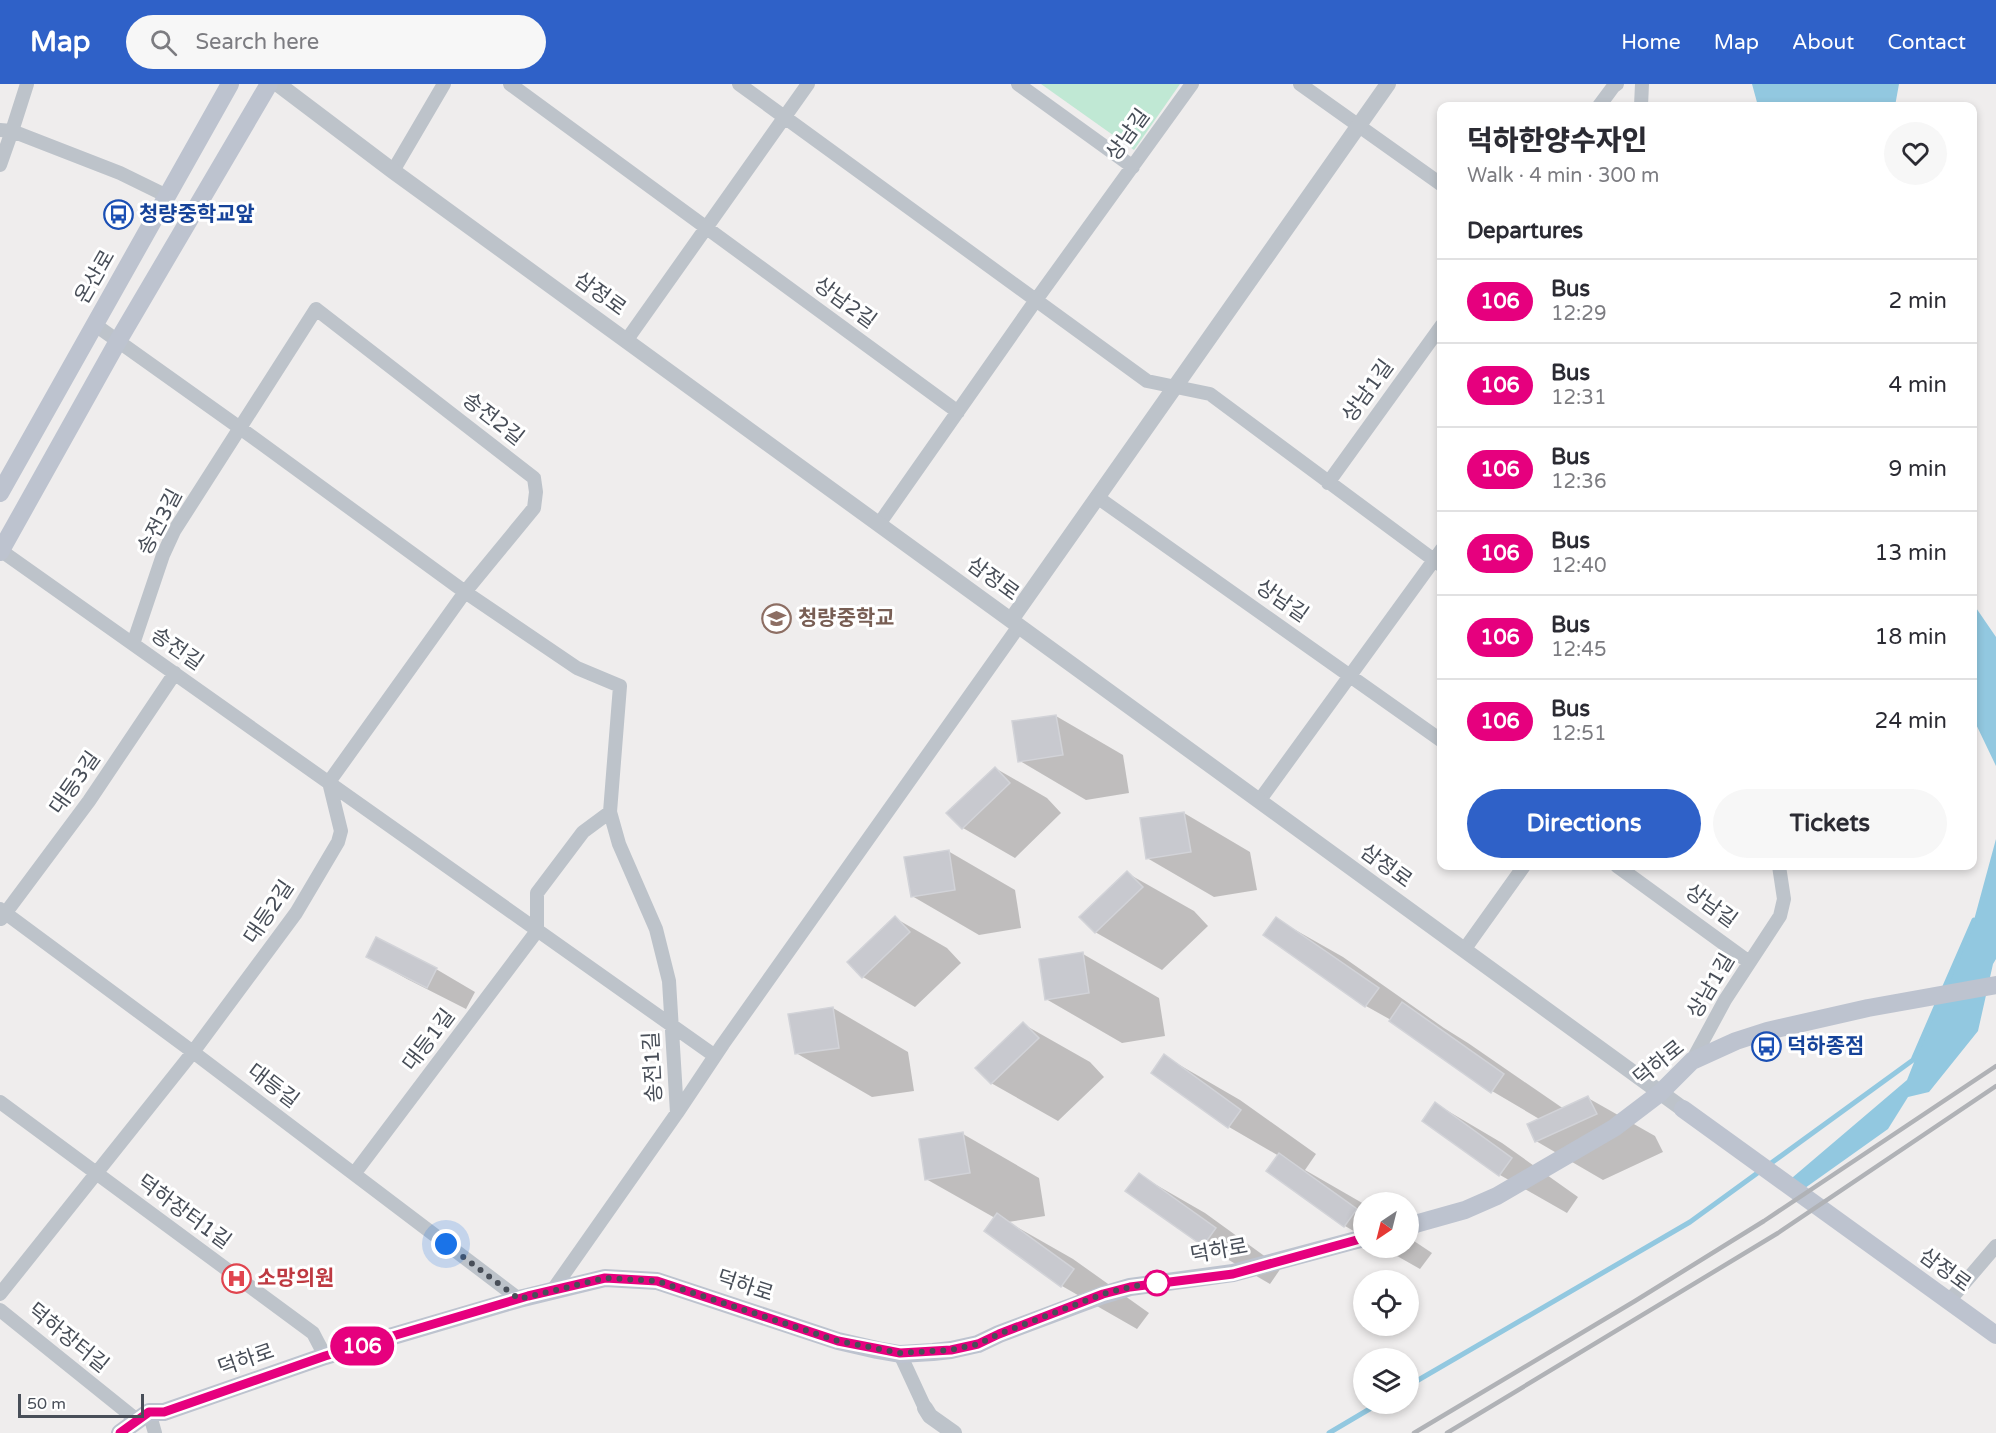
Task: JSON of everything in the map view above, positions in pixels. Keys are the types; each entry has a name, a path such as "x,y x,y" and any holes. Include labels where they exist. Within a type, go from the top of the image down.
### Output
{"main road":[{"name":"온산로","path":"0,493 230,84"},
{"path":"0,551 118,341 269,84"},
{"name":"덕하로","path":"1419,1223 1465,1210 1497,1196 1614,1128 1660,1093 1692,1061 1736,1041 1767,1031 1868,1008 1996,985"},
{"name":"삼정로","path":"1683,1109 1996,1335"},
{"name":"덕하로","path":"122,1432 144,1416 164,1412 325,1356 519,1299 605,1278 657,1281 838,1341 900,1353 933,1352 978,1344 1112,1292 1160,1282 1233,1274 1353,1241"}],"street":[{"path":"0,165 6,130 27,84"},
{"name":"삼정로","path":"278,84 626,341 1683,1109"},
{"path":"393,171 444,84"},
{"name":"상남2길","path":"510,84 958,412"},
{"path":"739,84 1147,381 1210,394 1437,563 1349,676 1259,801"},
{"path":"626,341 808,84"},
{"path":"1018,84 1133,167"},
{"name":"상남길","path":"879,524 1036,300 1192,84"},
{"path":"1300,84 1437,181"},
{"path":"676,1113 1015,623 1097,497 1388,84"},
{"path":"1602,102 1617,84"},
{"path":"1641,102 1642,84"},
{"path":"6,130 120,172 166,196"},
{"name":"송전3길","path":"133,644 163,555 174,531 315,309"},
{"name":"송전2길","path":"315,309 534,478 536,492 534,508 465,592 329,782"},
{"path":"93,324 465,592"},
{"name":"상남1길","path":"1328,483 1437,332"},
{"name":"상남길","path":"1097,497 1437,738"},
{"name":"송전길","path":"0,551 715,1056"},
{"name":"송전1길","path":"465,592 577,668 620,686 610,812 619,844 656,929 669,981 676,1113 552,1291"},
{"name":"대등3길","path":"2,914 89,801 175,673"},
{"name":"대등2길","path":"193,1052 296,913 338,842 341,831 329,782"},
{"path":"537,931 537,893 583,832 610,812"},
{"path":"1464,950 1521,870"},
{"name":"상남길","path":"1622,870 1749,962"},
{"name":"상남1길","path":"1692,1061 1725,1000 1779,916 1784,899 1780,870"},
{"name":"대등길","path":"2,914 193,1052 519,1299"},
{"name":"대등1길","path":"354,1174 537,931"},
{"path":"0,1294 193,1052"},
{"name":"덕하장터1길","path":"0,1102 313,1333 325,1356"},
{"path":"1949,1301 1996,1246"},
{"name":"덕하장터길","path":"0,1310 144,1416"},
{"path":"900,1353 930,1416 954,1433"},
{"path":"144,1416 155,1433"}],"green space":[{"path":"1041,84 1180,84 1134,150"}],"water":[{"path":"1752,84 1899,84 1896,102 1757,102"},
{"path":"1977,609 1996,637 1996,766 1977,726"},
{"path":"1996,839 1996,959 1978,1031 1929,1092 1908,1097 1888,1129 1798,1193 1786,1183 1907,1080 1974,920"}],"building":[{"path":"1056,715 1063,755 1018,762 1012,721"},
{"path":"995,767 1010,783 962,829 946,813"},
{"path":"1184,812 1191,852 1146,859 1140,818"},
{"path":"949,850 955,890 911,897 904,857"},
{"path":"1127,871 1143,887 1095,933 1079,917"},
{"path":"895,916 910,932 862,978 847,962"},
{"path":"1276,917 1379,988 1365,1007 1263,935"},
{"path":"376,937 437,968 427,988 366,957"},
{"path":"1083,952 1089,993 1045,1000 1039,959"},
{"path":"1402,1002 1504,1074 1491,1093 1389,1021"},
{"path":"833,1007 839,1048 795,1054 788,1014"},
{"path":"1023,1022 1039,1038 991,1084 975,1068"},
{"path":"1164,1054 1241,1110 1228,1128 1151,1073"},
{"path":"1588,1096 1597,1114 1535,1142 1527,1124"},
{"path":"1435,1102 1512,1158 1499,1176 1422,1121"},
{"path":"963,1132 970,1173 925,1180 919,1139"},
{"path":"1279,1153 1353,1206 1353,1215 1344,1227 1266,1171"},
{"path":"1139,1173 1216,1228 1203,1246 1125,1191"},
{"path":"997,1213 1074,1269 1061,1287 984,1231"}],"waterway":[{"path":"1943,991 1974,920"},
{"path":"1419,1380 1690,1222 1913,1060 1939,1000"},
{"path":"1329,1433 1361,1414"}],"railway":[{"path":"1414,1433 1764,1221 1996,1066"},
{"path":"1447,1433 1778,1233 1996,1086"}],"bus line":[{"name":"106","path":"120,1433 149,1412 164,1412 325,1356 528,1296 605,1278 657,1281 838,1341 877,1350 900,1353 933,1352 978,1344 1103,1294 1160,1282 1233,1274 1353,1241"}],"place":[{"name":"청량중학교앞","path":"118,214"},
{"name":"청량중학교","path":"777,618"},
{"name":"덕하종점","path":"1766,1046"},
{"name":"소망의원","path":"236,1278"}],"route":[{"path":"446,1244 519,1299 605,1278 657,1281 838,1341 900,1353 951,1350 978,1344 1103,1294 1160,1282 1157,1283"}]}
